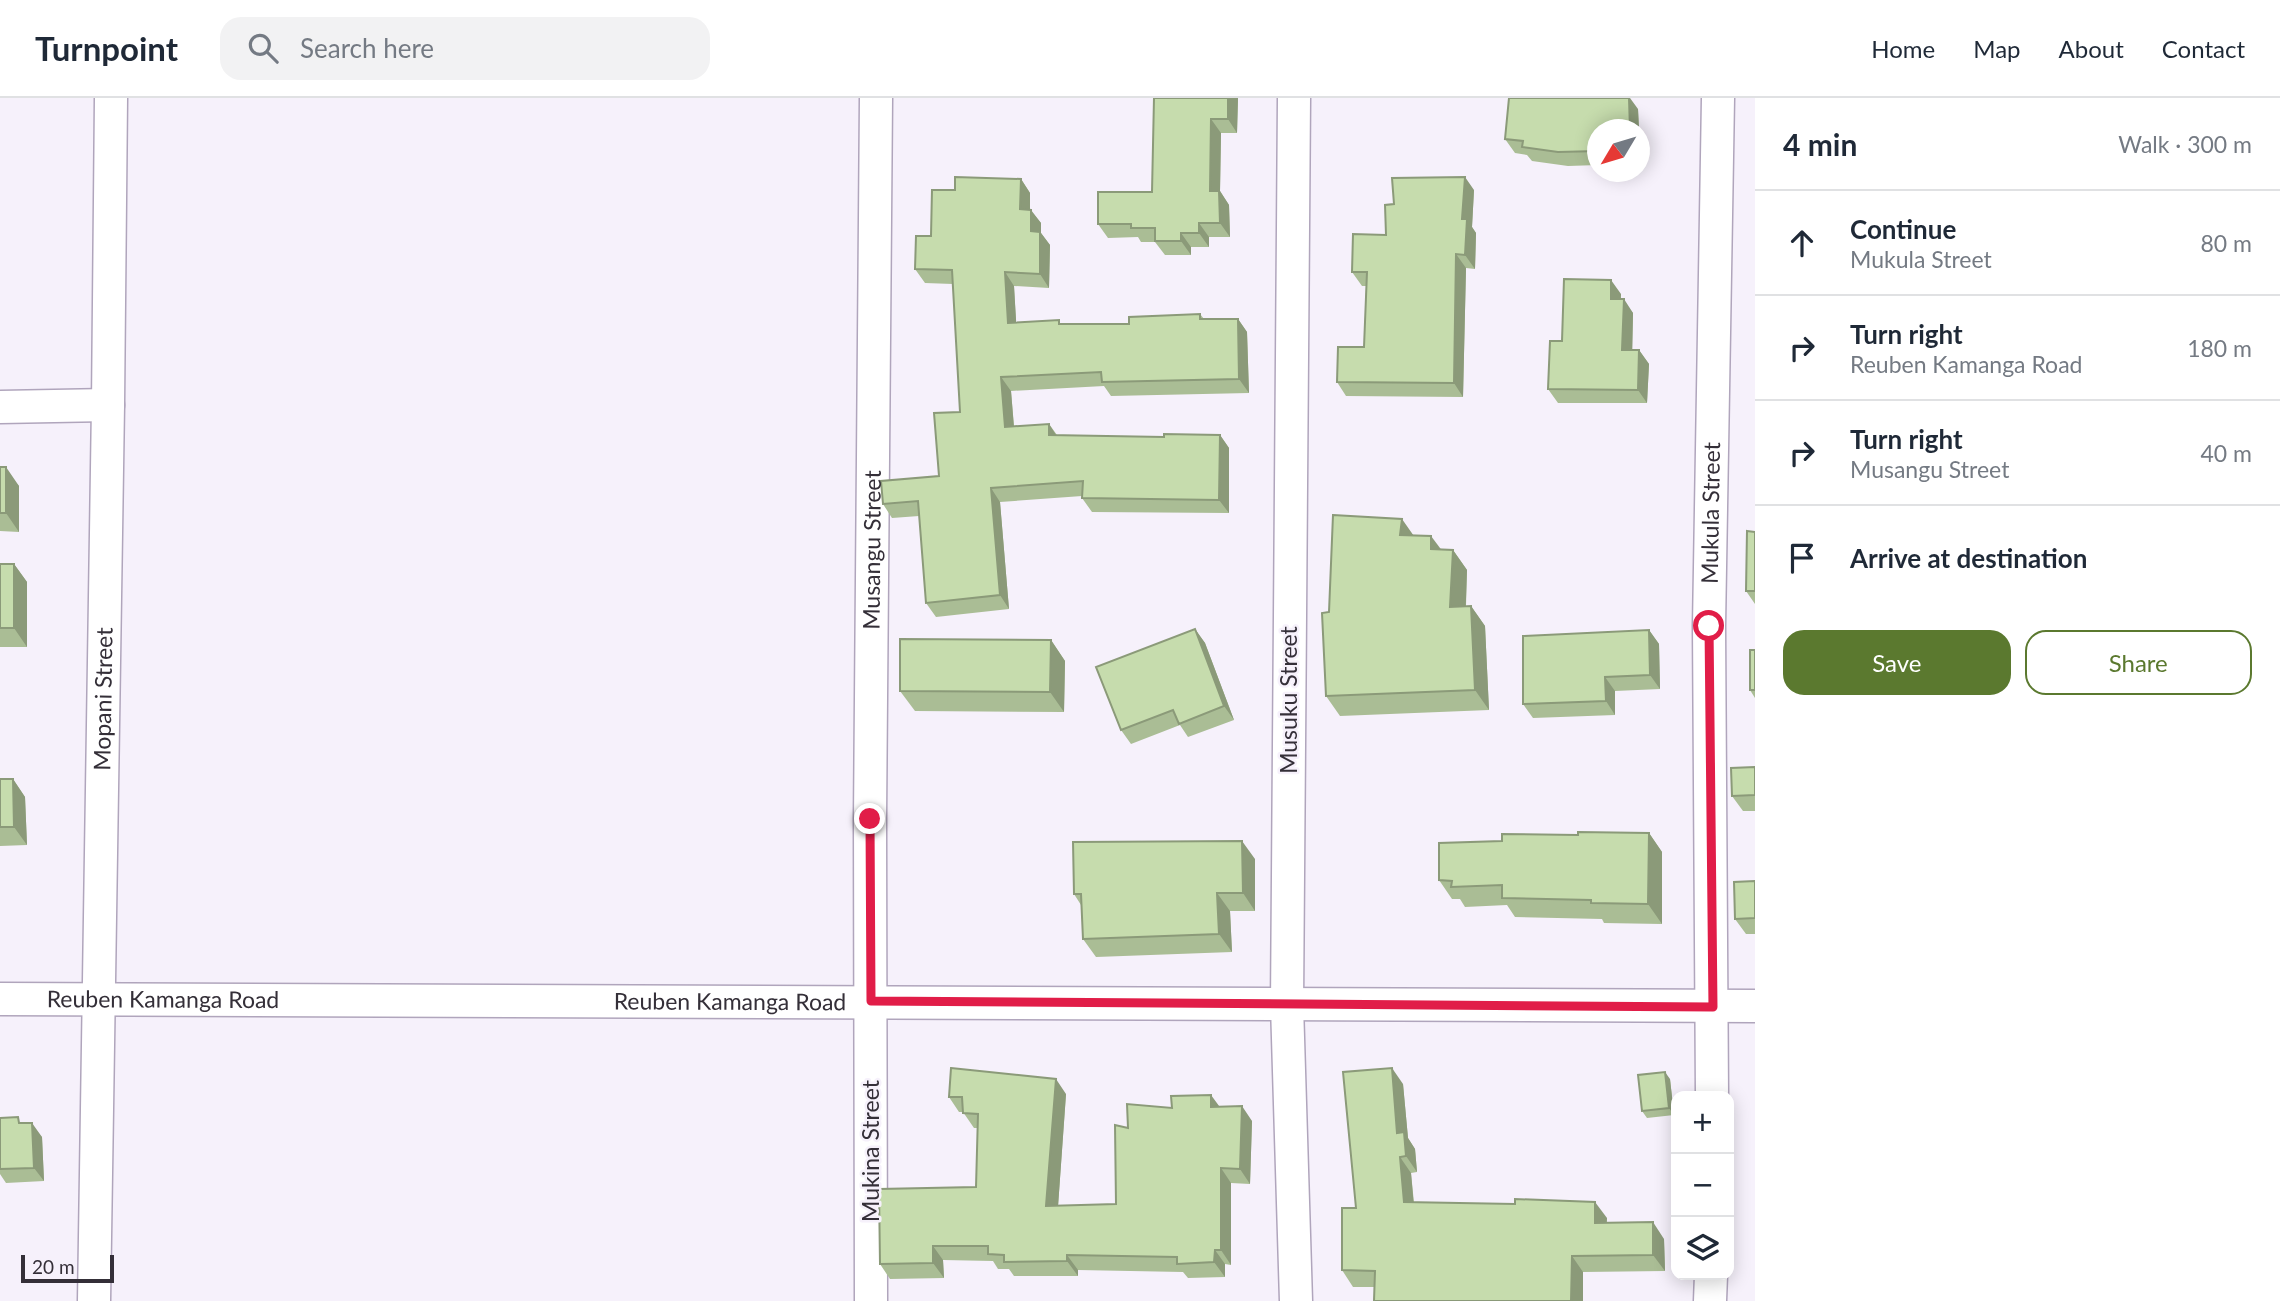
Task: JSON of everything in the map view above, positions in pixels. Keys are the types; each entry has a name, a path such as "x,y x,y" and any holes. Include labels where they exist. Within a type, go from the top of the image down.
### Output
{"street":[{"name":"Mopani Street","path":"94,1301 111,98"},
{"name":"Musangu Street","path":"871,1001 876,98"},
{"name":"Musuku Street","path":"1294,98 1287,1005 1296,1301"},
{"name":"Mukula Street","path":"1712,1091 1709,626 1718,98"},
{"path":"0,407 108,405"},
{"name":"Reuben Kamanga Road","path":"0,999 1755,1006"},
{"name":"Mukina Street","path":"871,1001 872,1301"},
{"path":"1710,1301 1711,1280"}],"building":[{"path":"1154,98 1228,98 1228,119 1211,119 1210,191 1219,191 1220,223 1199,223 1199,233 1181,233 1181,241 1155,241 1155,228 1131,228 1131,224 1098,224 1098,192 1152,192"},
{"path":"1509,98 1629,98 1630,119 1587,119 1587,151 1558,152 1522,147 1523,141 1505,139"},
{"path":"955,177 1021,179 1020,209 1031,210 1031,231 1040,232 1040,274 1005,272 1008,323 1059,320 1059,324 1129,324 1129,317 1200,314 1200,319 1238,319 1239,379 1102,382 1101,372 1001,377 1005,427 1049,424 1049,435 1220,435 1219,500 1082,498 1083,481 991,488 1000,595 926,603 918,501 883,504 881,481 939,476 934,413 960,412 952,270 915,269 916,236 931,236 932,190 955,190"},
{"path":"1465,177 1462,219 1467,219 1465,255 1456,254 1454,383 1337,382 1338,347 1364,347 1367,272 1352,272 1353,234 1386,235 1385,205 1394,204 1392,178"},
{"path":"1564,279 1611,280 1611,299 1624,299 1622,350 1639,350 1638,390 1548,389 1550,341 1562,341"},
{"path":"0,467 6,467 6,513 0,513"},
{"path":"1333,515 1402,519 1400,535 1431,536 1431,549 1453,550 1450,607 1471,606 1475,690 1326,696 1322,613 1329,612"},
{"path":"1747,531 1755,532 1755,591 1746,591"},
{"path":"0,564 14,564 14,628 0,628"},
{"path":"1195,629 1224,706 1179,724 1173,710 1121,730 1096,667"},
{"path":"1649,630 1650,675 1605,677 1606,701 1523,704 1523,636"},
{"path":"900,639 1051,640 1050,692 900,691"},
{"path":"1750,650 1755,650 1755,690 1750,690"},
{"path":"1755,767 1755,795 1732,796 1731,768"},
{"path":"0,779 13,779 14,827 0,827"},
{"path":"1578,832 1649,833 1648,904 1502,898 1502,885 1451,887 1452,881 1439,880 1439,843 1502,841 1502,834 1578,835"},
{"path":"1242,841 1243,893 1217,893 1219,934 1083,939 1081,894 1074,894 1073,842"},
{"path":"1755,881 1755,918 1735,919 1734,882"},
{"path":"951,1068 1056,1079 1046,1206 1116,1204 1115,1125 1128,1128 1127,1104 1172,1108 1171,1096 1211,1095 1211,1107 1242,1106 1240,1169 1221,1168 1221,1250 1215,1250 1214,1262 1177,1264 1177,1257 1067,1255 1067,1261 1004,1262 1004,1255 988,1254 988,1246 933,1246 933,1263 880,1264 879,1189 976,1187 978,1114 963,1113 962,1097 949,1097"},
{"path":"1392,1068 1397,1133 1404,1132 1406,1156 1400,1157 1404,1202 1515,1204 1515,1199 1595,1202 1595,1223 1653,1222 1653,1255 1572,1256 1571,1301 1374,1301 1375,1271 1342,1270 1342,1208 1356,1208 1343,1072"},
{"path":"1665,1072 1669,1108 1642,1111 1638,1075"},
{"path":"18,1117 19,1123 32,1123 34,1168 0,1169 0,1118"}],"route":[{"path":"870,819 871,1001 1713,1007 1709,626"}]}
